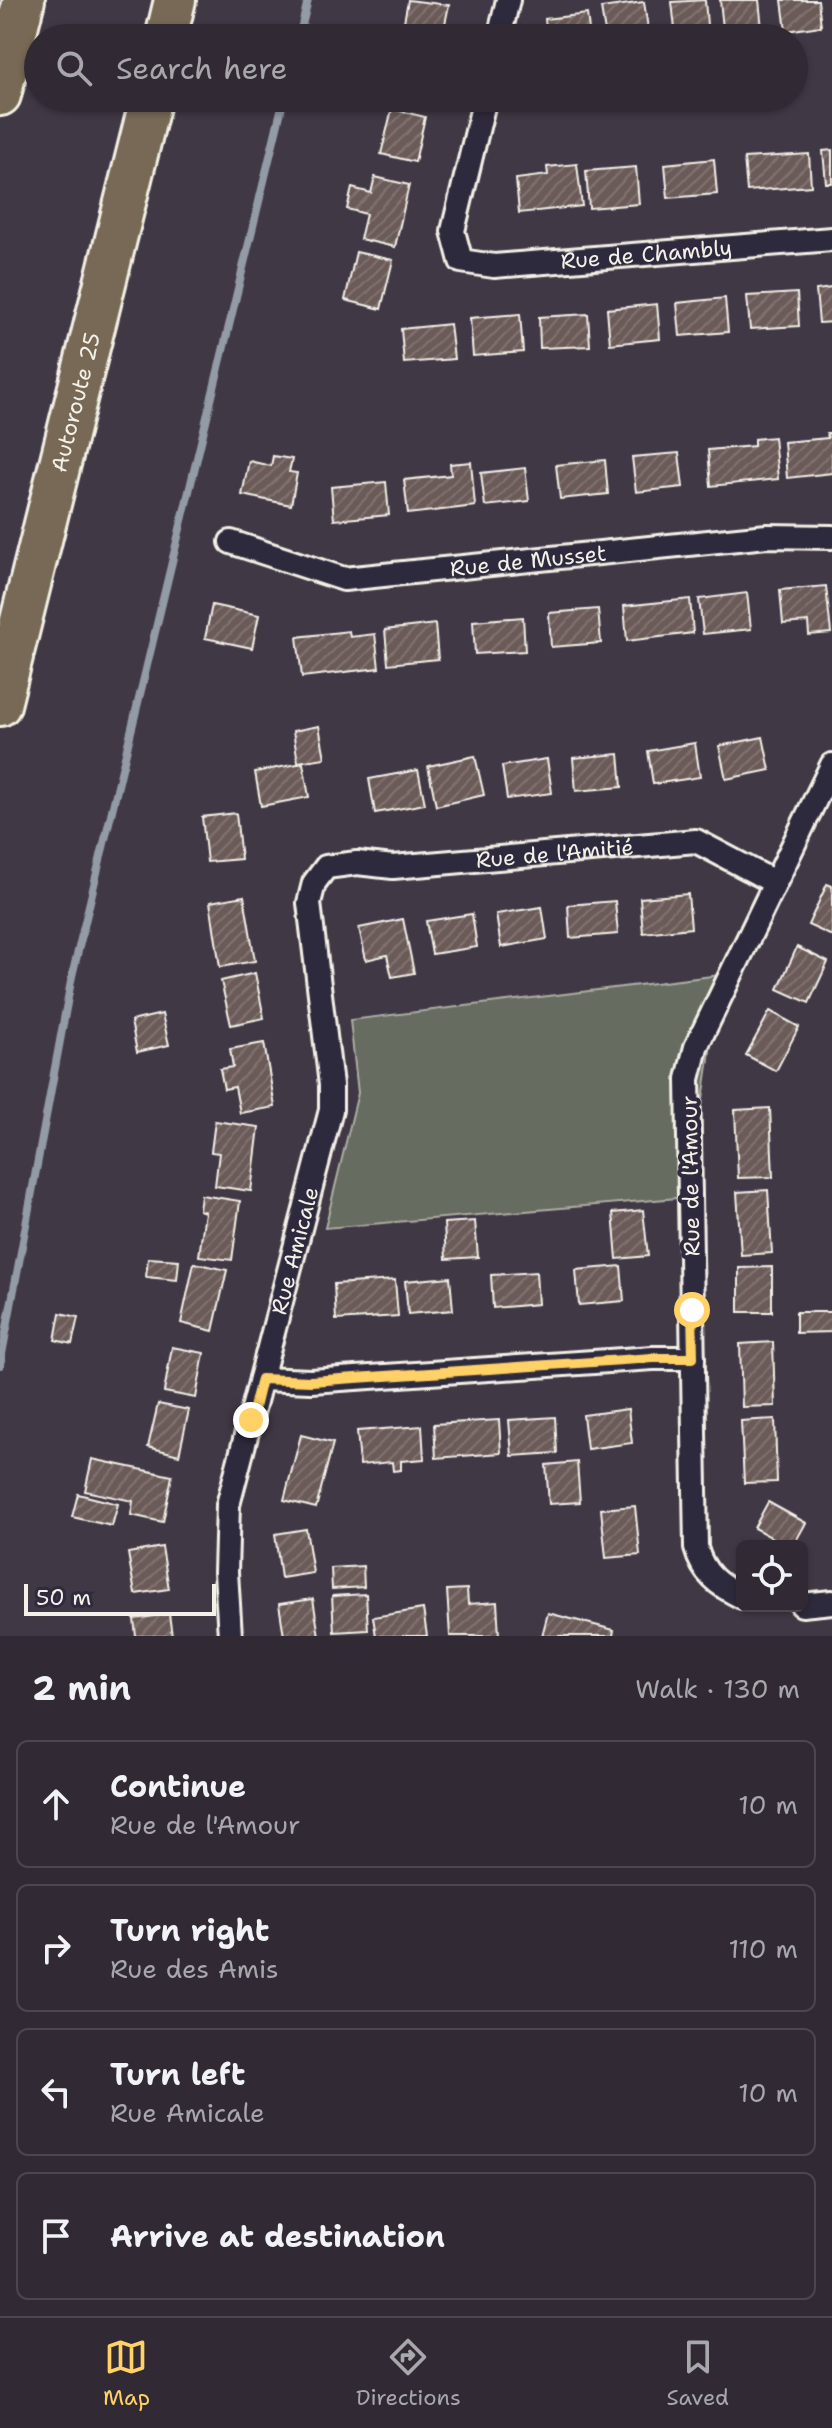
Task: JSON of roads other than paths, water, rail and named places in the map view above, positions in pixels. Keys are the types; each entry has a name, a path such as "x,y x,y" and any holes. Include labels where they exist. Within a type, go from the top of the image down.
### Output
{"highway":[{"path":"0,95 24,0"},
{"path":"169,24 175,0"},
{"name":"Autoroute 25","path":"0,705 148,112"}],"street":[{"path":"502,24 508,0"},
{"name":"Rue de Chambly","path":"482,112 453,231 461,261 494,266 832,239"},
{"name":"Rue de Musset","path":"231,542 344,579 767,536 832,537"},
{"name":"Rue de l'Amour","path":"736,1594 710,1577 696,1548 688,1079 696,1047 832,765"},
{"name":"Rue de l'Amitié","path":"326,867 357,863 393,867 696,841 774,882"},
{"name":"Rue Amicale","path":"230,1636 226,1572 228,1505 331,1110 331,1085 309,903 314,883 326,867"},
{"path":"261,1379 311,1381 653,1358 693,1358"},
{"path":"808,1604 832,1602"}],"waterway":[{"path":"302,24 308,0"},
{"path":"0,1365 72,976 281,112"}]}
